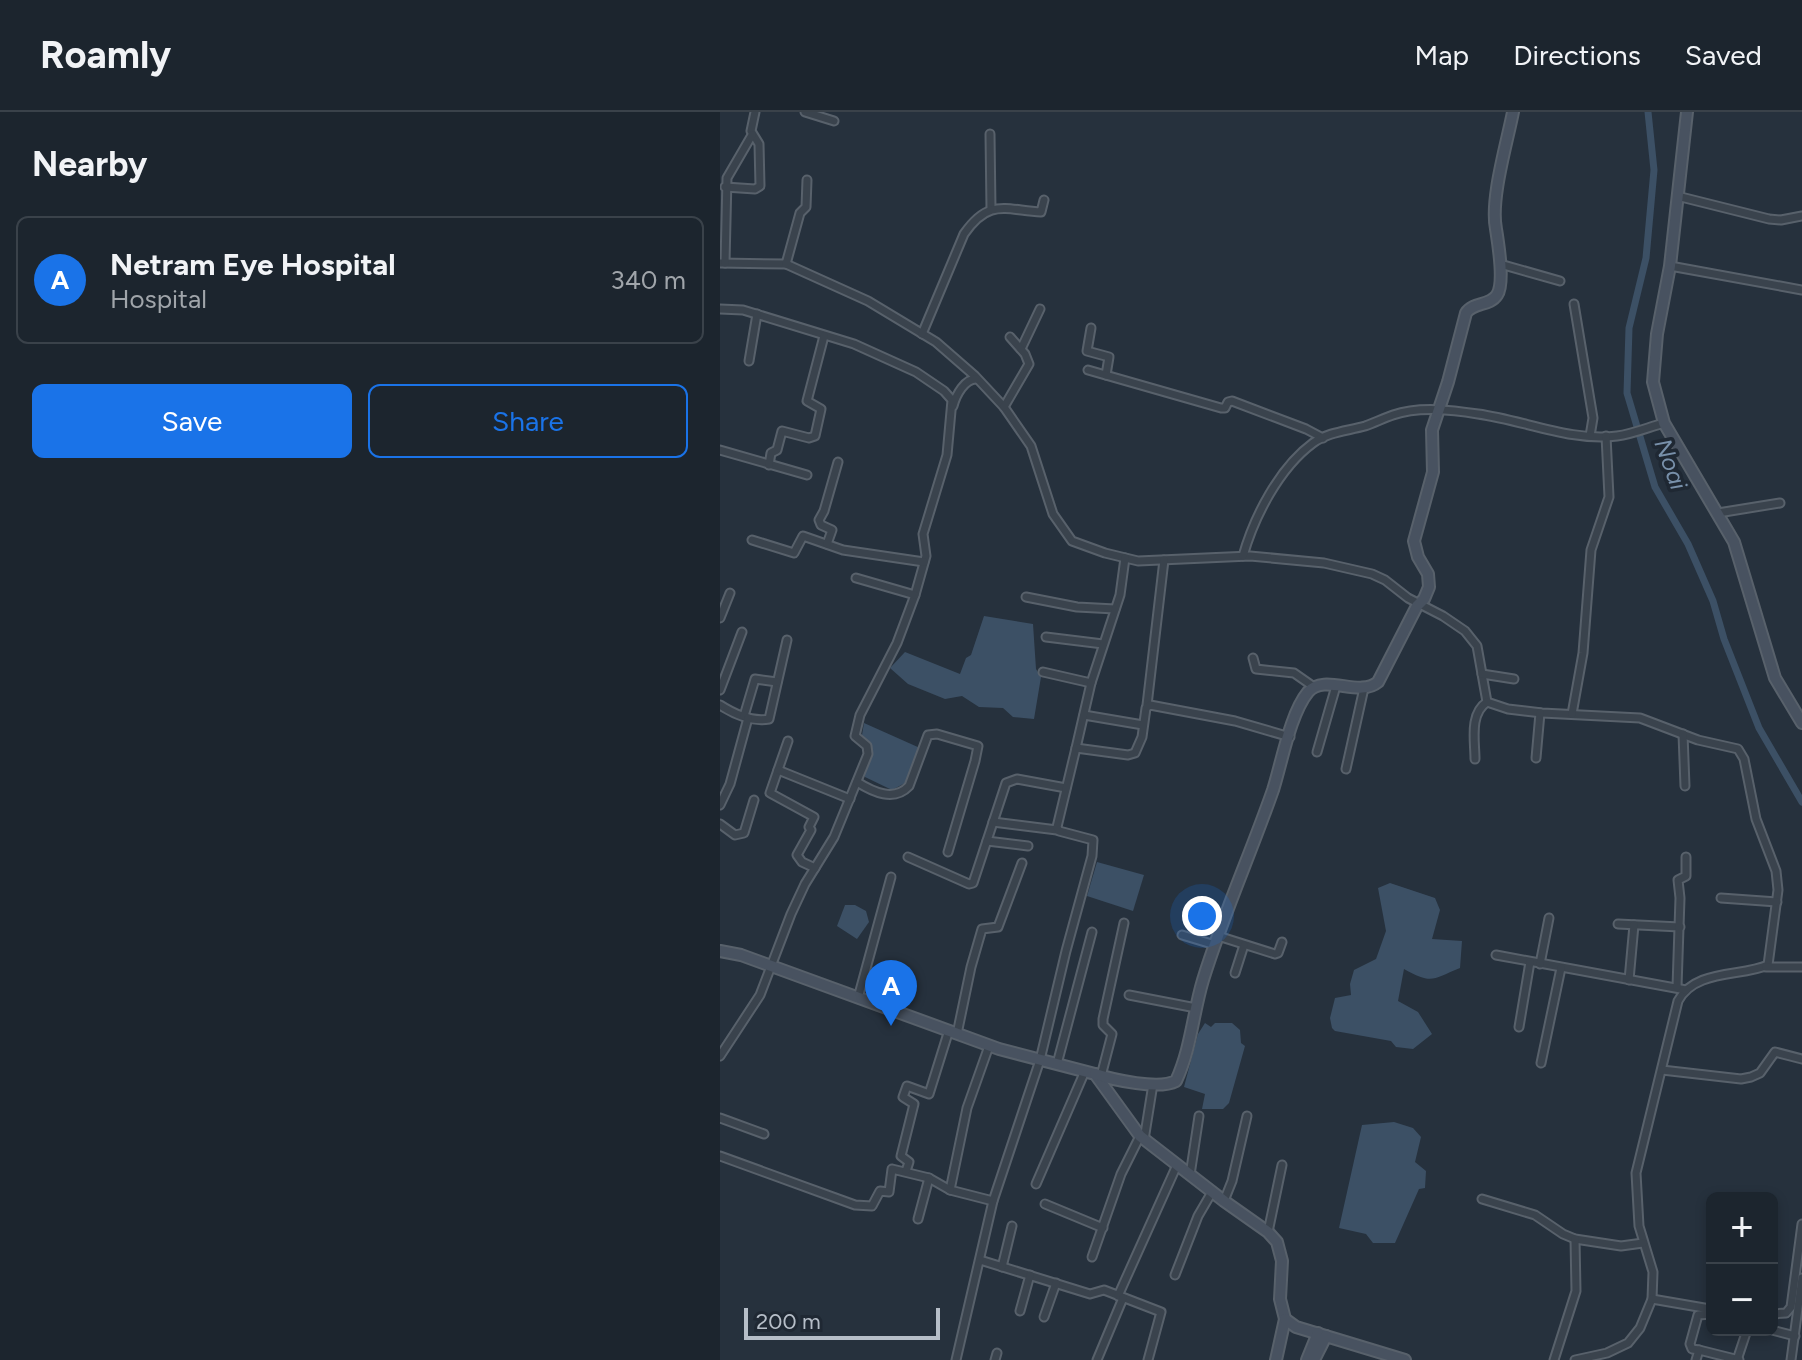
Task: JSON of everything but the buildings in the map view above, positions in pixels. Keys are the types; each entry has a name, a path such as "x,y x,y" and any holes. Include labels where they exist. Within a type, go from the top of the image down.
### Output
{"street":[{"path":"755,112 752,135 730,169 725,187 722,263 786,264 868,301 936,342 1004,407 1031,446 1053,514 1072,541 1138,561 1243,556 1324,563 1372,574 1465,631 1477,646 1487,702"},
{"path":"805,112 834,121"},
{"path":"1253,658 1256,669 1294,673 1314,687 1372,687 1378,682 1428,593 1430,582 1414,541 1433,472 1432,430 1466,313 1469,308 1495,298 1499,292 1500,242 1496,230 1496,205 1513,112"},
{"path":"1687,112 1670,266 1652,372 1664,423 1734,542 1775,678 1802,723"},
{"path":"990,134 991,209"},
{"path":"725,187 759,187 759,144 752,135"},
{"path":"786,264 800,213 806,207 807,180"},
{"path":"1677,196 1769,219 1802,216"},
{"path":"922,334 964,234 972,223 991,209 1008,207 1041,212 1044,200"},
{"path":"1500,264 1560,281"},
{"path":"1670,266 1802,290"},
{"path":"1574,304 1591,401 1593,423 1590,436"},
{"path":"720,309 743,310 854,344 916,372 952,400 947,455 923,534 926,556 915,595 897,643 860,715 855,736 867,746 868,754 834,837 791,914 760,995 720,1056"},
{"path":"1021,349 1040,309"},
{"path":"749,361 757,314"},
{"path":"1091,328 1087,351 1109,357 1106,375"},
{"path":"769,465 771,453 777,450 782,431 809,438 815,436 821,409 807,401 824,336"},
{"path":"1004,407 1029,364 1010,337"},
{"path":"1088,370 1221,408 1232,401 1293,423 1323,438"},
{"path":"952,408 955,398 968,381 977,379"},
{"path":"1243,556 1251,530 1267,500 1292,464 1314,442 1396,414 1437,410 1479,414 1590,436 1617,436 1664,423"},
{"path":"1572,714 1583,653 1591,550 1609,497 1606,436"},
{"path":"720,450 807,475"},
{"path":"827,544 832,530 821,525 819,520 838,462"},
{"path":"1718,513 1780,503"},
{"path":"752,540 794,553 803,536 886,558 924,562"},
{"path":"1057,830 1091,683 1123,578 1125,558"},
{"path":"1076,748 1128,755 1139,749 1164,560"},
{"path":"856,578 915,595"},
{"path":"720,618 730,593"},
{"path":"1026,597 1077,607 1115,609"},
{"path":"720,690 742,632"},
{"path":"1046,637 1103,644"},
{"path":"720,705 746,717 769,719 787,640"},
{"path":"1043,672 1091,683"},
{"path":"1482,674 1514,679"},
{"path":"720,805 733,774 755,679 777,682"},
{"path":"1317,752 1336,686"},
{"path":"720,951 741,955 989,1046 1094,1074 1153,1084 1173,1083 1178,1077 1217,941 1299,709 1314,687"},
{"path":"1346,769 1364,688"},
{"path":"1487,702 1508,709 1540,713 1640,718 1698,740 1738,749 1744,759 1756,819 1776,871 1777,902 1766,967"},
{"path":"1475,759 1476,716 1487,702"},
{"path":"1147,705 1235,721 1290,737"},
{"path":"1536,758 1540,713"},
{"path":"1084,715 1143,725"},
{"path":"857,782 876,792 905,791 928,735 937,734 978,746 948,852"},
{"path":"1683,734 1685,786"},
{"path":"788,741 770,793 814,817 809,827 811,830 797,855 802,862 815,868"},
{"path":"778,770 850,799"},
{"path":"908,857 969,884 974,880 1003,788 1010,779 1066,788"},
{"path":"720,824 735,835 744,833 754,800"},
{"path":"956,1360 993,1201 1040,1060 1094,846 1093,840 1057,830 993,822"},
{"path":"987,841 1028,846"},
{"path":"1677,987 1680,927 1678,880 1686,876 1686,857"},
{"path":"906,1171 909,1162 901,1156 914,1104 903,1097 907,1086 929,1094 953,1032 982,929 998,927 1022,863"},
{"path":"858,998 891,877"},
{"path":"1721,898 1777,902"},
{"path":"1540,964 1549,918"},
{"path":"1036,1184 1112,1034 1103,1025 1103,1019 1124,923"},
{"path":"1618,924 1680,927"},
{"path":"1629,980 1634,925"},
{"path":"1057,1064 1092,932"},
{"path":"1182,935 1244,945 1275,954 1282,942"},
{"path":"1235,973 1244,945"},
{"path":"1496,955 1686,990"},
{"path":"1519,1027 1530,962"},
{"path":"1575,1360 1607,1353 1628,1343 1640,1328 1652,1299 1653,1272 1639,1226 1636,1173 1678,1001 1686,990 1718,976 1766,967 1802,967"},
{"path":"1541,1063 1561,968"},
{"path":"1129,995 1196,1008"},
{"path":"950,1190 967,1108 989,1046"},
{"path":"1662,1070 1741,1079 1760,1073 1775,1052 1802,1059"},
{"path":"1094,1074 1142,1138 1268,1232 1281,1249 1280,1299 1285,1319 1276,1360"},
{"path":"1092,1257 1121,1174 1142,1138 1153,1084"},
{"path":"1190,1175 1199,1116"},
{"path":"1224,1201 1235,1173 1247,1116"},
{"path":"720,1118 764,1134"},
{"path":"720,1156 855,1205 872,1206 880,1191 889,1192 892,1169 929,1178 950,1190 993,1201"},
{"path":"1097,1360 1120,1297 1177,1165"},
{"path":"1268,1232 1282,1165"},
{"path":"918,1219 929,1178"},
{"path":"1175,1275 1198,1216 1212,1192"},
{"path":"1482,1199 1535,1215 1575,1239 1621,1246 1643,1243"},
{"path":"1045,1204 1103,1228"},
{"path":"1778,1314 1786,1313 1791,1307 1802,1224"},
{"path":"1002,1267 1012,1226"},
{"path":"1554,1360 1576,1291 1575,1239"},
{"path":"980,1260 1090,1294 1104,1290 1161,1312 1148,1360"},
{"path":"1020,1311 1030,1275"},
{"path":"1791,1360 1802,1281"},
{"path":"1044,1317 1056,1283"},
{"path":"1652,1299 1706,1310"},
{"path":"1706,1313 1698,1315 1690,1344 1692,1349 1738,1360 1745,1336"},
{"path":"1285,1319 1296,1327 1405,1360"},
{"path":"1778,1332 1795,1336"},
{"path":"1307,1360 1322,1335"},
{"path":"1314,1360 1322,1335"},
{"path":"1696,1360 1699,1350"}],"water":[{"path":"984,616 1033,624 1036,669 1041,677 1034,719 1013,717 1003,708 979,707 962,696 945,699 908,684 890,668 905,652 960,674 966,658 971,655"},
{"path":"864,723 920,748 905,783 892,790 865,777 861,768 867,748 861,741"},
{"path":"1097,862 1144,875 1133,911 1087,896"},
{"path":"1390,883 1435,898 1440,910 1432,939 1462,941 1460,968 1432,979 1404,969 1398,1001 1418,1012 1432,1034 1413,1049 1396,1047 1391,1041 1335,1031 1330,1018 1335,998 1351,995 1354,970 1376,959 1386,931 1378,888"},
{"path":"845,905 855,905 866,911 869,922 857,939 837,926"},
{"path":"1205,1023 1211,1027 1215,1023 1232,1023 1240,1030 1241,1043 1245,1046 1229,1103 1223,1109 1202,1109 1205,1094 1184,1087 1198,1034"},
{"path":"1394,1122 1413,1128 1421,1137 1415,1162 1426,1171 1425,1188 1419,1189 1395,1243 1373,1243 1366,1234 1339,1228 1362,1125"}],"waterway":[{"name":"Noai","path":"1648,112 1654,170 1646,258 1629,328 1627,393 1655,487 1688,544 1713,601 1724,639 1759,728 1802,802"}],"place":[{"name":"Netram Eye Hospital","path":"891,1026"}]}
